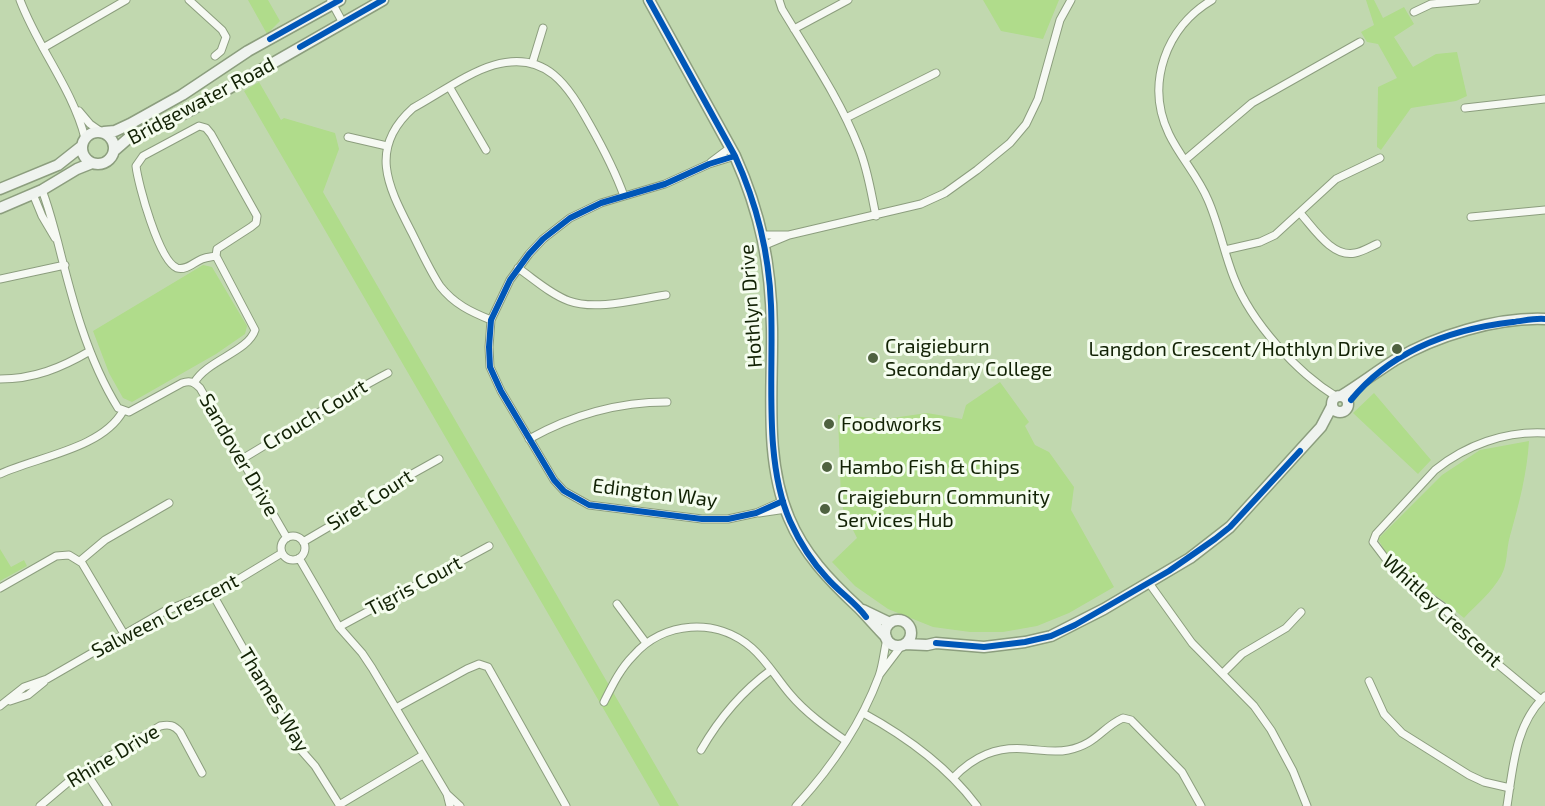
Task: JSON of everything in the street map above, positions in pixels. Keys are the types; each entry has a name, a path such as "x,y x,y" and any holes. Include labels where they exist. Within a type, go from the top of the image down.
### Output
{"street":[{"path":"21,0 30,26 74,104 90,124 112,139 115,150 107,162 92,163 85,157 84,142 74,104"},
{"path":"43,48 126,0"},
{"path":"189,0 229,36 221,51 215,56"},
{"name":"Bridgewater Road","path":"115,150 131,136 166,123 191,110 383,0"},
{"name":"Hothlyn Drive","path":"649,0 733,152 752,198 764,240 771,306 774,453 784,505 796,533 817,565 886,638"},
{"path":"779,0 782,9 846,118 860,149 876,216"},
{"path":"794,29 848,0"},
{"path":"764,240 921,204 945,193 1010,143 1026,124 1038,99 1060,20 1071,0"},
{"path":"1212,0 1192,15 1173,37 1161,67 1158,91 1161,113 1169,134 1207,198 1234,280 1250,311 1287,355 1338,403"},
{"path":"1414,12 1431,4 1476,0"},
{"path":"334,1 343,23"},
{"name":"Bridgewater Road","path":"102,132 115,131 130,124 334,1"},
{"path":"532,64 543,28"},
{"path":"1185,159 1252,103 1360,42"},
{"path":"491,320 467,310 447,295 433,276 390,190 385,162 387,146 393,132 413,108 485,68 515,62 532,64 555,75 572,93 613,167 624,196"},
{"path":"846,118 936,73"},
{"path":"450,88 486,150"},
{"path":"1466,108 1545,99"},
{"path":"194,383 201,372 238,349 254,335 255,330 216,256 217,249 256,223 257,216 211,134 206,128 199,126 143,156 136,164 136,172 154,231 173,265 183,268 200,259 216,256"},
{"path":"0,189 66,160 94,132 102,132"},
{"path":"348,137 387,146"},
{"name":"Edington Way","path":"733,152 665,184 602,203 570,218 543,239 518,268 491,320 490,367 501,391 554,480 564,491 589,505 702,519 728,519 784,505"},
{"path":"1225,250 1260,242 1275,235 1336,179 1380,158"},
{"path":"0,208 37,192 92,163"},
{"path":"0,474 75,447 112,426 123,411 116,403 90,351 65,266 57,243 42,216 31,177"},
{"path":"1471,217 1545,210"},
{"path":"1300,213 1331,245 1342,252 1357,253 1377,244"},
{"path":"0,279 65,266"},
{"path":"518,268 566,300 580,304 608,303 666,295"},
{"path":"796,806 822,775 863,713 880,674 886,629 890,623 897,620 903,621 916,635 936,643 984,647 1051,636 1075,625 1190,558 1230,527 1324,424 1338,403 1395,360 1433,340 1492,324 1545,319"},
{"path":"0,379 18,379 52,371 90,351"},
{"name":"Crouch Court","path":"242,459 328,406 388,373"},
{"name":"Sandover Drive","path":"123,411 135,410 182,383 188,381 194,383 200,388 287,538"},
{"path":"529,439 564,421 597,410 667,402"},
{"name":"Whitley Crescent","path":"1543,698 1482,651 1442,606 1398,575 1373,542 1376,534 1435,470 1447,462 1487,441 1522,432 1545,433"},
{"name":"Siret Court","path":"303,542 354,512 387,488 439,459"},
{"path":"80,561 105,540 169,503"},
{"path":"294,536 303,542 304,550 299,558 291,559 282,554 281,546 287,538 294,536"},
{"name":"Tigris Court","path":"339,627 489,546"},
{"name":"Salween Crescent","path":"2,705 24,687 47,679 163,612 212,593 282,554"},
{"path":"0,588 56,556 69,555 80,561 124,634"},
{"path":"299,558 339,627 362,653 447,794 460,806"},
{"path":"1149,583 1192,643 1254,706 1271,730 1293,771 1307,806"},
{"name":"Thames Way","path":"212,593 300,749 315,766 339,806"},
{"path":"617,604 646,643"},
{"name":"Hothlyn Drive","path":"859,609 890,623"},
{"path":"1223,673 1242,654 1286,628 1301,612"},
{"path":"604,702 625,665 646,643 675,629 707,627 727,632 746,643 761,656 799,704 846,741"},
{"path":"880,674 910,636 910,629"},
{"path":"886,638 893,645 936,643"},
{"path":"396,708 467,669 479,664 488,667 566,806"},
{"path":"701,750 721,717 734,702 753,682 771,670"},
{"path":"1369,681 1384,714 1402,733 1469,775 1484,782 1510,788"},
{"path":"1507,806 1518,741 1524,726 1543,698"},
{"path":"863,713 909,740 953,778 977,806"},
{"path":"953,778 987,752 1005,749 1049,752 1070,750 1092,742 1123,718 1131,720 1182,772 1201,806"},
{"name":"Rhine Drive","path":"40,806 61,787 85,771 160,726 168,724 175,726 180,732 202,773"},
{"path":"339,806 423,755"},
{"path":"85,771 108,806"},
{"path":"447,794 450,806"}],"green space":[{"path":"248,0 268,0 280,21 267,34"},
{"path":"983,0 1059,0 1043,39 1001,31"},
{"path":"1366,0 1374,0 1383,18 1404,7 1414,24 1394,37 1413,67 1436,54 1457,52 1467,96 1456,101 1411,108 1381,150 1377,147 1378,87 1397,78 1378,44 1367,42 1361,32 1374,25"},
{"path":"259,82 281,120 284,118 335,133 339,149 323,192 679,806 660,806 244,91"},
{"path":"203,265 212,267 247,326 245,334 216,354 132,402 123,398 109,373 93,331"},
{"path":"1000,382 1029,422 1025,426 1035,445 1049,452 1074,487 1071,510 1114,587 1069,613 1037,626 1003,632 970,632 933,627 888,609 855,586 832,562 857,538 844,512 841,500 838,415 885,419 927,413 962,419 966,405"},
{"path":"1374,393 1431,460 1418,474 1353,413"},
{"path":"1529,441 1524,477 1503,571 1484,598 1464,618 1404,574 1390,560 1378,539 1442,475 1480,450"},
{"path":"0,549 11,567 24,560 27,566 0,581"}],"cycle path":[{"path":"270,39 340,0"},
{"path":"300,47 383,0"},
{"path":"649,0 735,156 756,210 765,247 770,285 773,444 776,471 790,521 816,565 866,617"},
{"path":"735,156 709,164 665,184 601,203 570,218 543,239 510,280 491,320 490,367 501,391 554,480 564,491 589,505 702,519 728,519 756,513 783,501"},
{"path":"1351,400 1384,368 1424,345 1467,330 1490,325 1545,319"},
{"path":"936,643 984,647 1025,642 1051,636 1075,625 1169,571 1215,539 1230,527 1300,451"}],"place":[{"name":"Langdon Crescent/Hothlyn Drive","path":"1397,349"},
{"name":"Craigieburn Secondary College","path":"873,358"},
{"name":"Foodworks","path":"829,424"},
{"name":"Hambo Fish & Chips","path":"827,467"},
{"name":"Craigieburn Community Services Hub","path":"825,509"}]}
